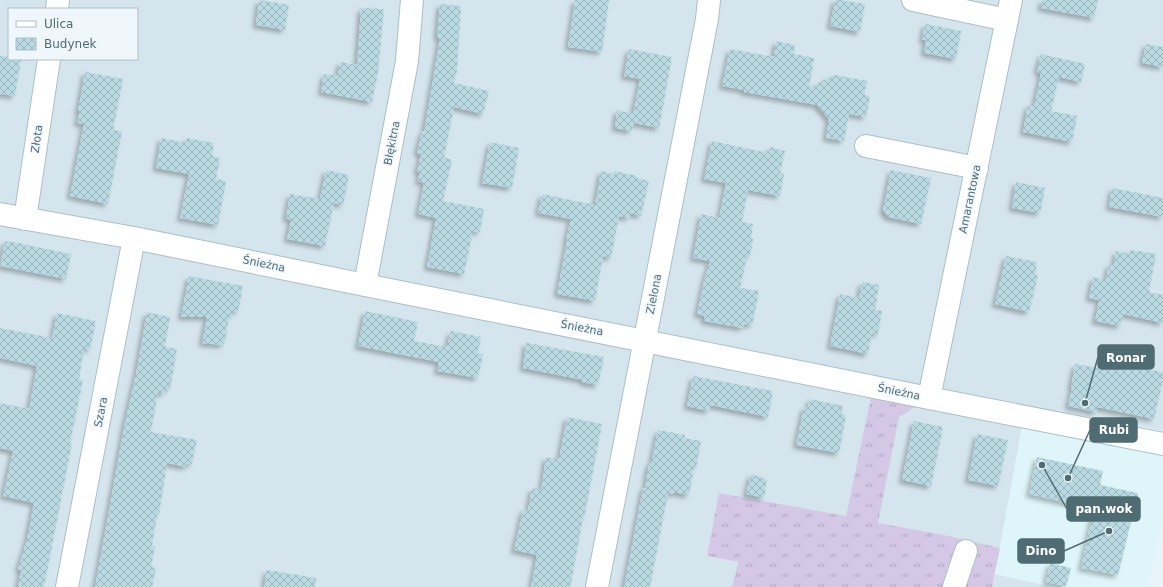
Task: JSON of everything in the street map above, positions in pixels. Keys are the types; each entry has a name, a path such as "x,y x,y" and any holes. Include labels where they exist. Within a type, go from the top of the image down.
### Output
{"street":[{"name":"Błękitna","path":"366,285 407,61 412,0"},
{"name":"Zielona","path":"598,587 707,19 709,0"},
{"path":"913,0 1009,10"},
{"name":"Amarantowa","path":"929,398 1009,10"},
{"name":"Złota","path":"25,219 49,60"},
{"path":"866,146 977,168"},
{"name":"Śnieżna","path":"0,214 134,238 1163,444"},
{"name":"Szara","path":"67,587 134,238"},
{"path":"954,587 966,551"}],"shaded area":[{"path":"0,0 1163,0 1163,431 876,376 846,516 707,556 738,562 732,587 0,587"},
{"path":"917,406 1022,427 1000,548 940,534 877,523 899,417"},
{"path":"1022,427 1163,457 1163,516 1148,587 1054,587 995,574"},
{"path":"995,574 1054,587 992,587"}],"green space":[{"path":"871,397 917,406 899,417 878,523 940,534 1000,548 992,587 732,587 738,562 707,556 719,493 846,516"}],"building":[{"path":"259,0 289,5 285,30 256,25"},
{"path":"575,0 609,0 602,52 568,47"},
{"path":"835,0 865,4 860,32 830,26"},
{"path":"1042,0 1098,0 1094,18 1041,8"},
{"path":"440,4 461,6 457,70 454,83 489,91 483,114 454,107 444,157 452,160 443,201 484,209 480,232 473,231 464,274 427,267 436,218 418,214 424,183 418,181 420,172 417,172 421,154 417,153 422,131 424,132 440,38 437,37"},
{"path":"361,8 384,9 378,73 372,102 321,92 324,74 338,76 340,62 357,65"},
{"path":"925,24 961,31 956,59 924,53 926,40 922,40"},
{"path":"776,41 795,45 794,54 814,58 809,88 834,75 867,81 864,95 870,96 866,117 849,114 844,141 826,138 829,119 817,105 744,92 744,90 722,86 730,49 774,57"},
{"path":"1146,44 1163,47 1163,67 1142,63"},
{"path":"629,49 672,57 659,128 634,123 631,131 615,128 617,110 633,114 640,79 624,76"},
{"path":"1041,54 1085,64 1081,82 1059,77 1051,111 1077,116 1072,142 1023,132 1028,105 1034,107 1041,73 1037,72"},
{"path":"0,56 8,57 8,60 21,60 15,96 0,94"},
{"path":"85,72 123,79 113,130 122,131 108,204 70,196 84,124 77,123"},
{"path":"161,138 186,143 187,138 214,143 212,156 220,158 216,179 226,181 218,225 180,218 189,174 156,168"},
{"path":"712,141 768,153 770,147 785,151 780,173 784,174 780,196 748,190 742,222 753,224 751,238 753,239 750,256 747,256 740,288 759,291 752,325 744,324 743,328 704,321 705,316 697,314 710,261 693,258 701,214 719,218 726,183 704,179"},
{"path":"490,142 519,148 512,188 482,183"},
{"path":"326,170 349,175 343,205 334,203 325,246 287,239 291,220 286,218 290,194 320,199"},
{"path":"891,170 931,178 921,224 888,217 883,210"},
{"path":"601,171 614,174 614,171 637,176 637,178 649,181 641,216 630,213 629,218 619,216 611,258 603,256 595,301 557,294 571,219 538,213 542,194 595,205"},
{"path":"1016,182 1045,188 1040,213 1012,208"},
{"path":"1112,188 1163,198 1163,217 1109,207"},
{"path":"5,241 71,254 66,279 0,266"},
{"path":"1131,250 1156,254 1149,292 1163,295 1163,323 1123,314 1120,326 1095,321 1099,300 1089,298 1093,277 1106,280 1109,264 1114,265 1116,251 1130,254"},
{"path":"1006,256 1037,262 1035,275 1038,276 1029,312 995,304"},
{"path":"189,276 243,286 238,312 233,311 232,317 229,317 225,342 223,345 202,343 207,317 181,317"},
{"path":"862,282 879,285 875,310 882,311 878,334 872,333 868,354 830,346 840,294 859,298"},
{"path":"365,311 418,322 414,341 447,347 451,331 481,337 478,353 483,354 478,378 437,371 439,362 358,346"},
{"path":"147,312 170,317 165,347 177,349 170,389 165,388 164,394 158,392 151,432 197,440 192,464 187,463 187,467 167,463 152,546 155,546 151,567 156,568 152,587 95,587 124,427 136,374"},
{"path":"57,313 96,321 90,350 84,348 79,379 83,380 44,587 18,587 21,570 18,569 27,540 34,503 3,496 13,451 0,448 0,403 29,409 37,366 0,358 0,328 52,338"},
{"path":"526,343 604,357 598,385 582,382 583,380 523,368"},
{"path":"1116,363 1163,372 1163,380 1154,419 1097,407 1096,412 1068,406 1075,364 1115,371"},
{"path":"693,376 773,391 768,417 710,405 709,411 687,406"},
{"path":"810,399 843,406 842,414 846,415 839,453 796,445 804,407 808,408"},
{"path":"567,417 602,424 571,583 570,587 531,587 537,555 514,550 523,509 528,510 532,488 541,490 546,457 559,459"},
{"path":"914,421 943,427 931,486 902,480"},
{"path":"658,430 685,435 684,438 701,441 696,468 694,468 689,495 674,492 673,494 668,493 650,587 624,587 643,488 645,488 649,463 651,464"},
{"path":"977,434 1008,440 998,486 968,480"},
{"path":"1037,457 1103,471 1100,485 1138,493 1118,575 1081,568 1094,509 1029,494"},
{"path":"751,474 767,479 764,498 746,494"},
{"path":"1050,563 1071,568 1066,586 1046,582"},
{"path":"267,570 316,578 315,587 264,587"}],"place":[{"name":"Ronar","path":"1085,403"},
{"name":"pan.wok","path":"1042,465"},
{"name":"Rubi","path":"1068,478"},
{"name":"Dino","path":"1109,531"}]}
